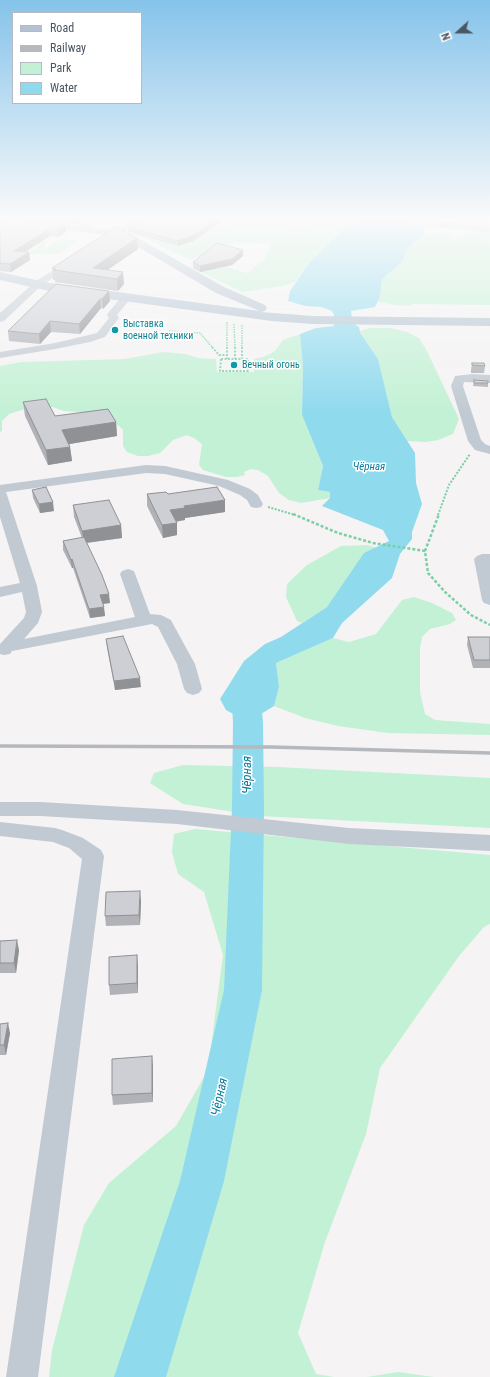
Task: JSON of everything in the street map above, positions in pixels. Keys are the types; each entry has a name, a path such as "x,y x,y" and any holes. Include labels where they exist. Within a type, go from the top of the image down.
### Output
{"main road":[{"path":"40,283 49,287 272,317 313,320 490,322"},
{"path":"208,283 259,307 299,319"},
{"path":"206,308 222,306 234,302 220,290"}],"street":[{"path":"0,319 39,283"},
{"path":"0,355 55,346 96,337 103,333 114,318 112,315 127,297"},
{"path":"485,448 475,441 457,386 460,379 490,379"},
{"path":"0,489 146,469 165,470 223,483 245,492 253,498 256,504"},
{"path":"0,494 29,586 33,604 32,619 4,651"},
{"path":"486,559 490,600"},
{"path":"128,574 144,620"},
{"path":"0,592 29,586"},
{"path":"4,651 144,620 155,619 165,624 186,664 193,689"},
{"path":"0,810 40,809 176,817 349,836 490,842"},
{"path":"0,829 56,835 76,843 93,856 22,1377"}],"path":[{"path":"227,322 228,359"},
{"path":"234,322 235,359"},
{"path":"242,322 242,359"},
{"path":"169,330 200,333 219,355 228,356"},
{"path":"221,359 228,359 248,359 248,371 220,371 221,359"},
{"path":"485,448 468,455 449,485 425,551 428,573 445,592 471,615 490,625"},
{"path":"256,504 289,512 338,533 373,543 425,551"}],"green space":[{"path":"224,283 291,283 283,286 242,292"},
{"path":"382,283 490,283 490,305 413,304 409,306 378,302"},
{"path":"370,328 390,328 407,332 419,338 427,351 459,419 453,434 438,440 426,442 407,441 392,417 378,359 360,331"},
{"path":"300,334 303,366 302,415 323,466 318,490 330,492 330,498 301,503 289,500 279,493 268,476 258,470 251,469 244,472 245,475 226,477 203,470 199,465 202,444 187,435 173,440 160,453 148,456 138,456 127,452 123,446 123,430 119,426 106,418 91,413 64,411 53,407 28,408 9,414 2,421 2,431 0,432 0,366 21,362 124,359 164,352 186,354 198,358 216,359 217,372 254,372 254,359 266,356 275,351 283,340"},
{"path":"367,545 378,548 327,607 302,623 297,621 286,597 287,584 307,565 341,546"},
{"path":"414,597 432,603 452,613 456,620 450,624 430,629 422,637 420,648 420,692 425,714 435,720 490,724 490,735 388,733 338,726 305,718 274,706 279,687 276,663 333,638 349,642 376,634 402,600"},
{"path":"183,765 277,767 490,778 490,828 260,816 183,804 150,783 154,773"},
{"path":"195,829 490,855 490,924 484,927 459,956 380,1068 366,1134 325,1242 298,1333 316,1374 334,1377 49,1377 52,1350 84,1225 109,1183 176,1126 208,1070 223,955 204,892 178,874 172,852 174,834"},
{"path":"398,1372 434,1377 367,1377"}],"water":[{"name":"Чёрная","path":"295,283 382,283 380,297 375,307 351,311 353,323 359,327 360,332 378,359 392,417 415,453 416,483 422,504 412,532 412,539 400,554 392,578 342,623 333,638 276,663 279,687 274,706 248,722 226,710 220,699 244,661 265,644 281,637 327,607 364,553 389,541 383,530 322,506 330,498 330,492 318,490 323,466 302,415 303,366 300,334 316,328 334,326 334,315 332,311 322,307 305,306 288,301 290,291"}],"building":[{"path":"56,284 109,291 102,299 100,299 79,324 50,321 39,334 8,331"},
{"path":"472,363 484,363 485,366 472,365"},
{"path":"474,380 488,381 488,383 474,383"},
{"path":"46,399 55,416 108,409 116,422 62,430 70,447 46,450 23,402"},
{"path":"46,487 53,502 39,504 32,490"},
{"path":"217,487 225,500 184,506 185,508 170,510 177,523 162,525 147,494 166,492 168,494"},
{"path":"109,500 121,525 82,531 73,505"},
{"path":"84,537 102,575 109,594 100,595 104,607 89,609 72,559 71,560 63,541"},
{"path":"123,636 140,678 114,681 106,639"},
{"path":"468,637 490,637 490,660 474,660"},
{"path":"140,891 139,915 105,916 106,892"},
{"path":"17,940 14,963 0,963 0,941"},
{"path":"137,955 137,983 109,985 109,957"},
{"path":"8,1023 4,1045 0,1045 0,1024"},
{"path":"152,1056 152,1093 112,1095 112,1059"}],"waterway":[{"name":"Чёрная","path":"140,1377 202,1181 243,990 248,807 248,722 245,688 249,684"}],"railway":[{"path":"0,746 271,747 490,753"}],"place":[{"name":"Выставка военной техники","path":"115,330"},
{"name":"Вечный огонь","path":"234,365"}]}
